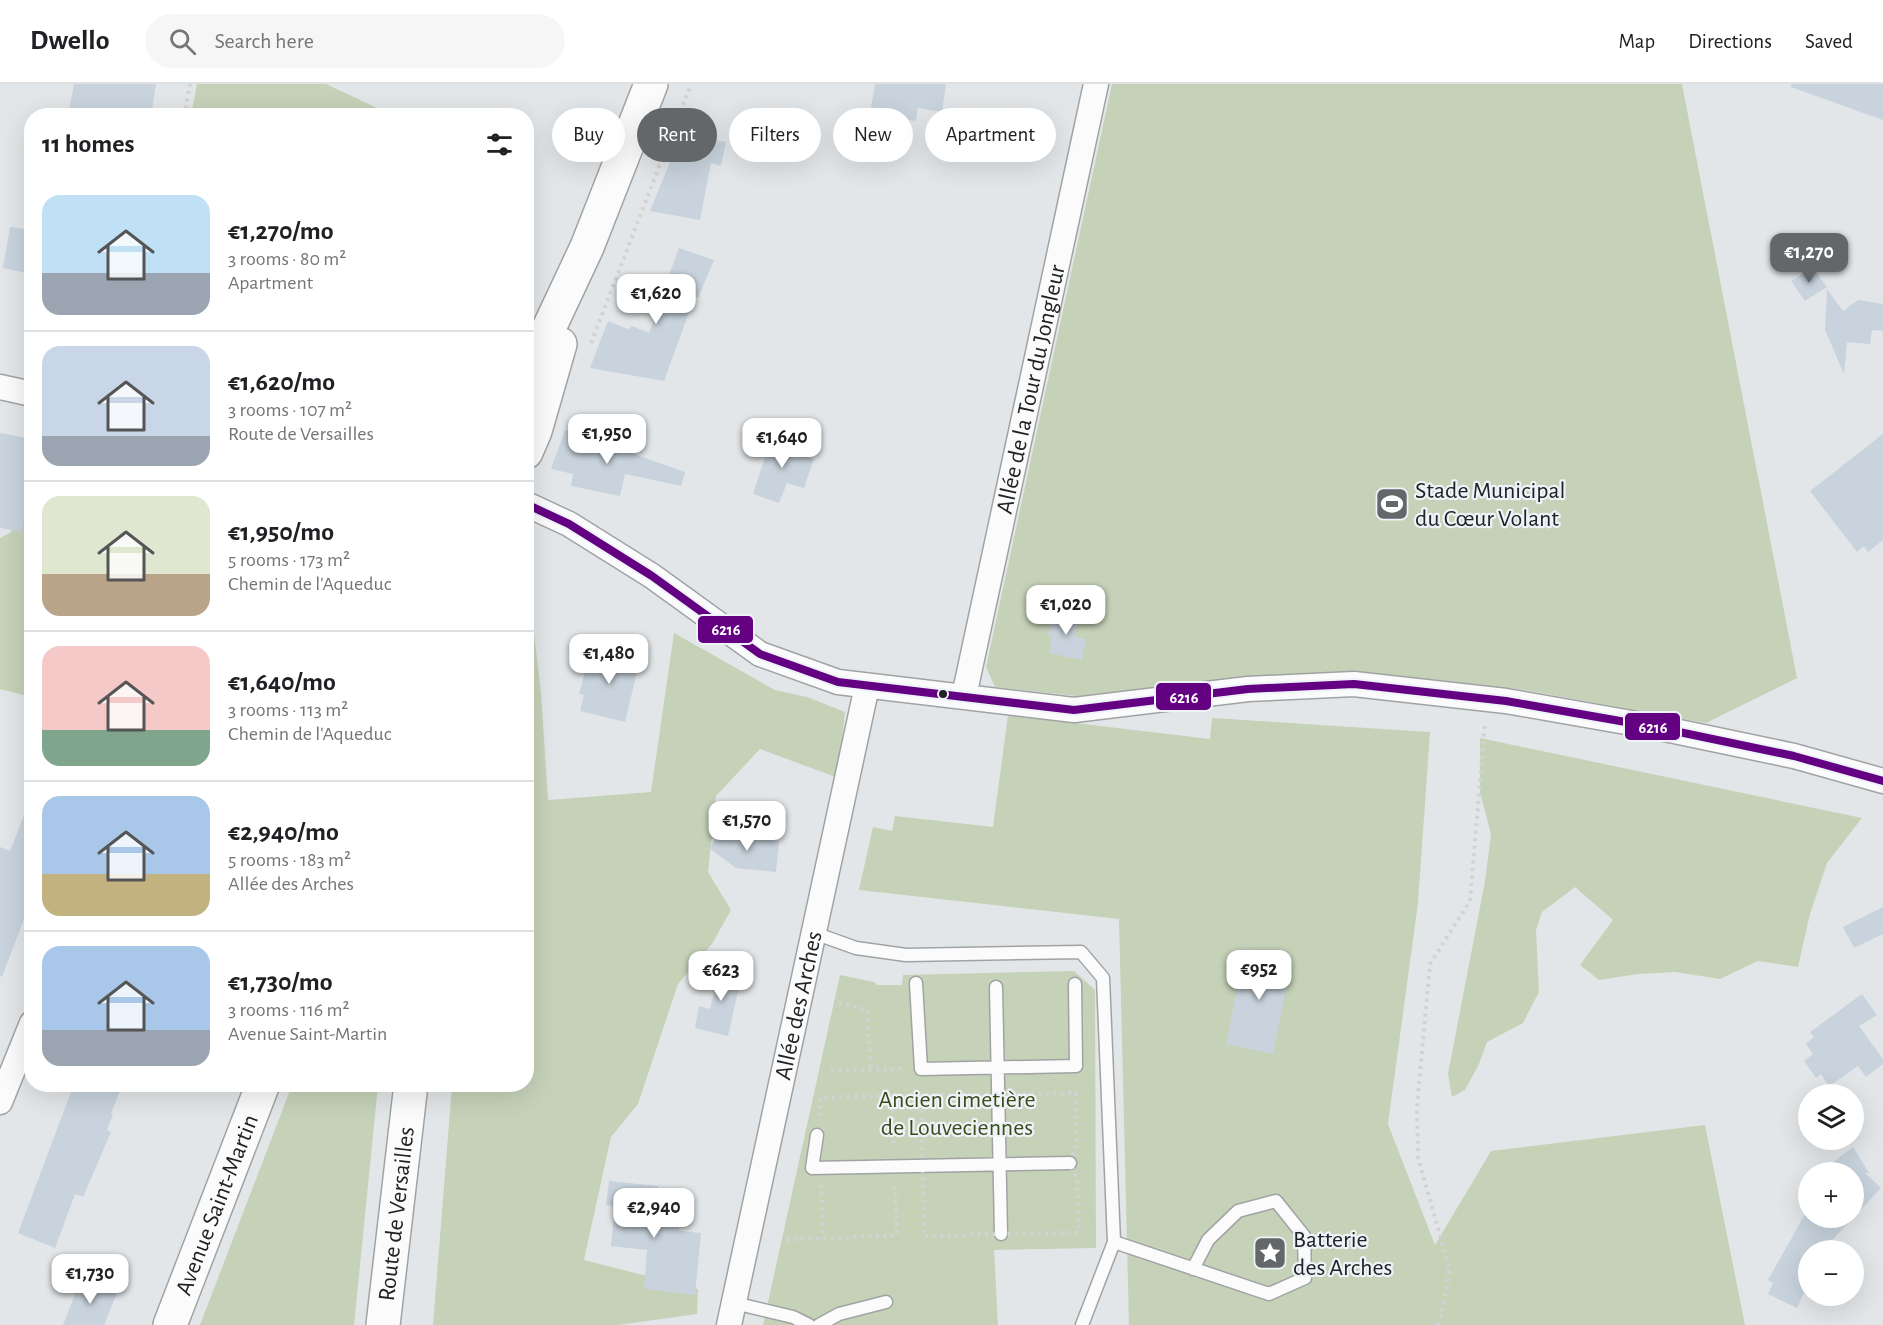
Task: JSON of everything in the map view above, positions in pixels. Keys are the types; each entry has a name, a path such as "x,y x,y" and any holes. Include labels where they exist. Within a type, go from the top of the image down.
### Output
{"main road":[{"path":"534,360 587,248 651,84"},
{"path":"534,433 587,248"},
{"name":"Avenue Saint-Martin","path":"170,1325 260,1092"},
{"name":"Route de Versailles","path":"383,1325 410,1092"}],"street":[{"name":"Allée de la Tour du Jongleur","path":"964,696 1096,84"},
{"path":"0,387 24,392"},
{"path":"534,508 569,524 652,576 760,654 838,682 1074,710 1248,689 1354,684 1486,699 1683,732 1794,756 1883,781"},
{"name":"Allée des Arches","path":"732,1314 867,686"},
{"path":"0,1102 24,1043"}],"lane":[{"path":"814,933 856,948 906,955 1081,952 1103,978 1114,1242 1082,1325"},
{"path":"916,983 921,1069 1076,1066 1076,984"},
{"path":"996,987 1002,1234"},
{"path":"817,1135 812,1168 1070,1163"},
{"path":"1114,1242 1193,1269 1269,1294 1305,1278 1304,1236 1276,1201 1238,1211 1208,1240 1193,1269"},
{"path":"819,1325 839,1314 886,1302"},
{"path":"732,1314 793,1317 809,1325"}],"path":[{"path":"186,108 190,84"},
{"path":"590,345 691,84"},
{"path":"1437,1325 1441,1316 1450,1270 1419,1158 1417,1106 1430,964 1470,901 1486,699"},
{"path":"839,1003 867,1010 871,1069"},
{"path":"831,1070 921,1069"},
{"path":"820,1168 823,1239"}],"green space":[{"path":"197,84 326,84 377,108 192,108"},
{"name":"Stade Municipal du Cœur Volant","path":"1112,84 1682,84 1797,678 1706,723 1525,690 1393,676 1324,674 1085,697 995,687 986,667"},
{"path":"24,516 24,695 0,689 0,538 10,533"},
{"path":"674,633 775,690 807,697 845,712 838,778 760,749 716,796 708,872 731,910 712,944 678,984 638,1104 611,1137 584,1260 698,1289 697,1314 618,1325 433,1325 451,1092 534,1092 534,634 541,693 548,800 651,792"},
{"path":"1008,715 1210,739 1212,718 1430,732 1418,903 1388,1124 1435,1245 1491,1151 1705,1125 1745,1325 1129,1325 1119,919 859,890 873,827 892,831 895,816 993,827"},
{"path":"1480,738 1862,818 1827,863 1810,914 1798,967 1758,961 1720,979 1675,972 1638,974 1599,980 1580,965 1613,920 1575,887 1542,912 1536,930 1539,992 1523,1023 1487,1042 1479,1064 1465,1090 1452,1097 1448,1074 1485,881 1491,834 1480,792"},
{"name":"Ancien cimetière de Louveciennes","path":"1074,971 1095,990 1096,1248 994,1250 998,1325 763,1325 840,975 874,982 877,985 902,985 903,975"},
{"path":"289,1092 377,1092 354,1325 200,1325"}],"building":[{"path":"74,84 156,84 152,108 70,108"},
{"path":"875,84 946,84 943,108 918,108 916,121 913,121 913,108 871,108"},
{"path":"1791,84 1883,84 1883,120 1791,87"},
{"path":"717,141 726,142 721,166 711,163 700,220 650,211 670,162 717,162"},
{"path":"10,227 24,229 24,272 3,268"},
{"path":"679,248 714,260 698,298 695,296 664,381 590,368 608,321 628,329 632,326 649,333 667,289 664,288"},
{"path":"1813,268 1827,287 1805,301 1791,281"},
{"path":"1827,289 1843,311 1858,300 1883,304 1883,331 1872,330 1870,344 1847,342 1844,374 1825,330"},
{"path":"565,430 685,472 681,486 625,474 620,496 571,486 573,474 551,469"},
{"path":"0,433 24,438 24,519 21,532 0,528"},
{"path":"773,433 800,442 796,453 814,459 804,488 787,483 779,503 753,494"},
{"path":"1883,434 1883,540 1868,552 1864,546 1857,552 1810,491"},
{"path":"1052,611 1079,617 1074,636 1086,639 1082,660 1049,653 1052,636 1048,635"},
{"path":"595,648 640,659 625,722 580,711 584,695 579,694 587,664 591,664"},
{"path":"24,815 24,919 2,977 0,976 0,847 10,851"},
{"path":"724,827 736,837 779,841 776,872 736,868 709,848"},
{"path":"1883,907 1883,934 1854,948 1843,927"},
{"path":"1245,948 1292,957 1273,1054 1226,1044"},
{"path":"721,964 743,969 728,1036 695,1028 699,1006 710,1009"},
{"path":"1862,994 1877,1015 1859,1026 1883,1059 1883,1064 1866,1077 1858,1066 1832,1084 1828,1084 1821,1074 1816,1078 1804,1061 1813,1054 1806,1044 1814,1037 1810,1032"},
{"path":"71,1092 120,1092 107,1130 111,1132 83,1197 75,1194 55,1248 18,1233"},
{"path":"1849,1150 1855,1150 1862,1162 1833,1162"},
{"path":"1864,1165 1869,1173 1865,1173 1881,1188 1864,1206"},
{"path":"609,1181 658,1186 654,1221 679,1224 679,1231 701,1233 695,1295 644,1289 647,1250 611,1246 615,1206 606,1205"},
{"path":"1798,1227 1844,1228 1832,1240 1798,1240 1797,1308 1768,1294 1773,1283 1768,1280"},
{"path":"81,1279 117,1293 104,1325 63,1325"}],"transit line":[{"name":"6216","path":"534,508 569,524 652,576 760,654 838,682 1074,710 1248,689 1354,684 1506,701 1660,728 1794,756 1883,781"}],"place":[{"name":"Stade Municipal du Cœur Volant","path":"1392,504"},
{"name":"Batterie des Arches","path":"1270,1253"}]}
